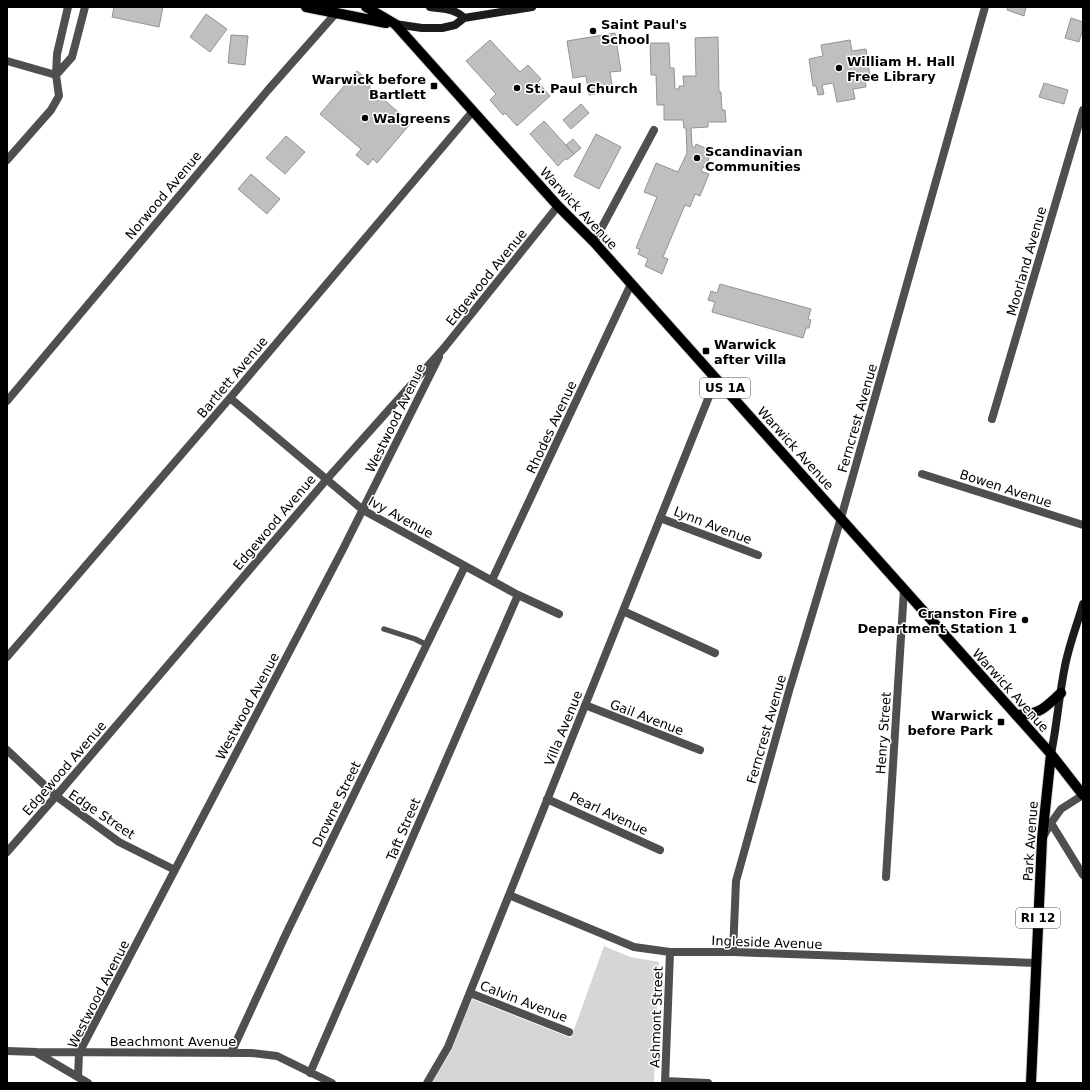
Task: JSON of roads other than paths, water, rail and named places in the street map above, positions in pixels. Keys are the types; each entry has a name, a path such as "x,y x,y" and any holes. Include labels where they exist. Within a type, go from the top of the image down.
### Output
{"main road":[{"path":"306,7 339,10 395,24 422,28 442,28 455,25 464,18 532,7"},
{"name":"Warwick Avenue","path":"366,7 395,24 558,206 594,242 1051,754 1083,795"},
{"path":"430,7 450,9 458,12 464,18"},
{"name":"Park Avenue","path":"1031,1083 1042,839 1051,754 1067,658 1083,607"},
{"path":"1016,715 1031,714 1044,709 1060,693"}],"street":[{"path":"7,160 51,110 59,96 56,75 56,54 68,7"},
{"path":"56,75 72,57 85,7"},
{"name":"Ferncrest Avenue","path":"733,952 736,881 789,690 841,518 985,7"},
{"name":"Norwood Avenue","path":"7,401 268,90 339,10"},
{"path":"7,61 56,75"},
{"name":"Moorland Avenue","path":"992,419 1083,110"},
{"name":"Bartlett Avenue","path":"7,657 473,112"},
{"path":"594,242 654,130"},
{"name":"Edgewood Avenue","path":"7,852 326,480 444,348 558,206"},
{"name":"Rhodes Avenue","path":"492,580 631,284"},
{"name":"Westwood Avenue","path":"78,1077 79,1053 363,510 444,348"},
{"name":"Villa Avenue","path":"427,1083 448,1047 716,379"},
{"name":"Ivy Avenue","path":"230,398 363,510 465,566 559,614"},
{"name":"Bowen Avenue","path":"922,474 1083,525"},
{"name":"Lynn Avenue","path":"660,518 758,555"},
{"name":"Drowne Street","path":"231,1054 290,927 465,566"},
{"name":"Henry Street","path":"886,877 904,589"},
{"name":"Taft Street","path":"310,1072 518,594"},
{"path":"623,611 715,653"},
{"name":"Gail Avenue","path":"585,705 700,750"},
{"name":"Edge Street","path":"7,750 56,796 119,842 175,870"},
{"path":"1042,839 1061,809 1083,795"},
{"name":"Pearl Avenue","path":"547,799 660,850"},
{"path":"1051,823 1083,875"},
{"name":"Ingleside Avenue","path":"509,895 634,947 670,952 733,952 1036,963"},
{"name":"Ashmont Street","path":"665,1082 670,952"},
{"name":"Calvin Avenue","path":"470,993 569,1032"},
{"name":"Beachmont Avenue","path":"7,1051 79,1053 251,1053 277,1056 332,1083"},
{"path":"37,1052 88,1083"},
{"path":"665,1082 708,1083"}],"lane":[{"path":"384,629 415,639 427,645"}],"place":[{"name":"Saint Paul's School","path":"593,31"},
{"name":"William H. Hall Free Library","path":"839,68"},
{"name":"Warwick before Bartlett","path":"434,86"},
{"name":"St. Paul Church","path":"517,88"},
{"name":"Walgreens","path":"365,118"},
{"name":"Scandinavian Communities","path":"697,158"},
{"name":"Warwick after Villa","path":"706,351"},
{"name":"Cranston Fire Department Station 1","path":"1025,620"},
{"name":"Warwick before Park","path":"1001,722"}]}
